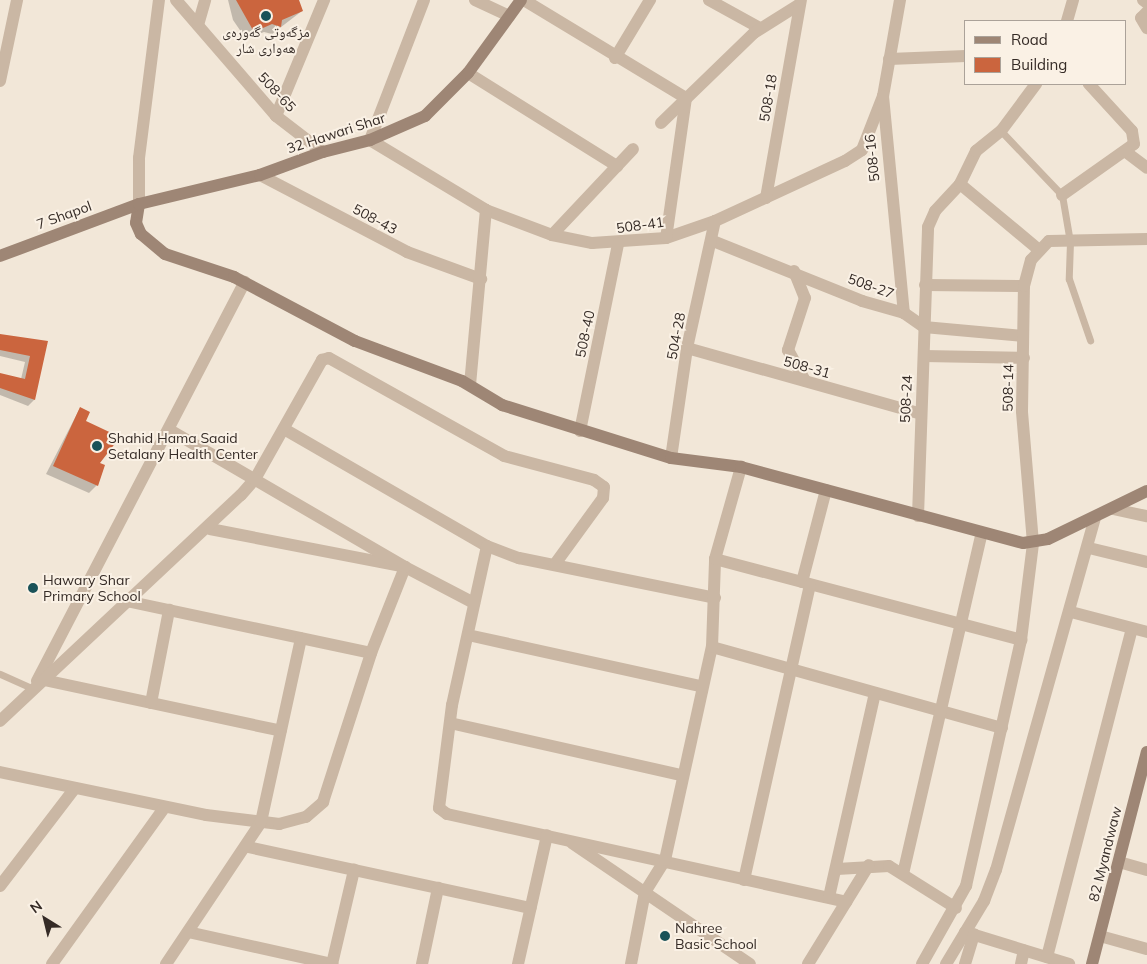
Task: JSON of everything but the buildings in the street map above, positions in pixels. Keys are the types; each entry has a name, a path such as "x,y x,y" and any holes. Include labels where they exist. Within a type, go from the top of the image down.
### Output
{"street":[{"path":"0,81 17,0"},
{"path":"159,0 139,158 138,204 138,229 154,247 245,282 355,341 470,385 502,404 580,431 671,458 740,467 982,533 1032,543 1113,509 1147,491"},
{"name":"508-65","path":"176,0 276,116 323,152"},
{"path":"198,25 205,0"},
{"path":"276,116 324,0"},
{"path":"370,140 424,0"},
{"path":"475,0 509,16"},
{"name":"32 Hawari Shar","path":"138,204 260,176 323,152 370,140 425,116 468,73 520,0"},
{"path":"524,0 615,58 686,98"},
{"path":"615,58 650,0"},
{"path":"709,0 760,28"},
{"name":"508-16","path":"900,0 883,96 904,313"},
{"path":"1067,20 1073,0"},
{"path":"1143,0 1147,2"},
{"path":"661,123 760,28 800,2"},
{"name":"508-18","path":"766,198 800,2"},
{"path":"1147,12 1141,18 1147,28"},
{"path":"889,59 964,56"},
{"path":"468,73 618,166"},
{"name":"508-24","path":"918,516 919,414 924,356 928,227 935,211 960,184 976,151 1001,131 1035,85"},
{"path":"1062,196 1126,152 1134,144 1132,131 1090,85"},
{"name":"508-41","path":"370,140 486,210 552,235 618,244 666,238 715,221 858,153 883,96"},
{"path":"666,238 686,98"},
{"path":"552,235 633,149"},
{"path":"1126,152 1147,168"},
{"name":"508-43","path":"260,176 407,252 481,279"},
{"path":"960,184 1044,245 1147,239"},
{"name":"7 Shapol","path":"0,256 138,204"},
{"path":"470,385 486,210"},
{"name":"504-28","path":"671,458 687,348 713,241 715,221"},
{"name":"508-27","path":"713,241 794,270 862,301 904,313 924,327 1023,336"},
{"name":"508-40","path":"580,431 618,244"},
{"name":"508-14","path":"922,964 956,908 969,877 1021,640 1032,543 1022,412 1024,286 1044,245"},
{"path":"794,270 805,298 788,350 805,382"},
{"path":"33,689 170,430 245,282"},
{"path":"925,285 1024,286"},
{"name":"508-31","path":"687,348 919,414"},
{"path":"924,356 1024,358"},
{"path":"0,721 210,529 255,479 284,429 317,364 329,358 504,456 594,480 604,487 603,498 555,564"},
{"path":"284,429 487,546 518,558 715,598"},
{"path":"170,430 405,567 474,603"},
{"path":"631,964 644,892 665,860 700,686 712,647 715,559 740,467"},
{"path":"744,880 793,671 806,583 826,490"},
{"path":"1113,509 1147,516"},
{"path":"946,964 969,933 990,884 1071,612 1095,517"},
{"path":"210,529 405,567"},
{"path":"903,874 939,711 982,533"},
{"path":"487,546 450,723 439,808 447,814 665,860 744,880 846,902"},
{"path":"1088,548 1147,562"},
{"path":"715,559 1021,640"},
{"path":"0,772 165,807 261,822 279,824 306,817 323,802 371,653 405,567"},
{"path":"131,602 371,653"},
{"path":"151,703 169,610"},
{"path":"1071,612 1147,632"},
{"path":"1047,957 1132,629"},
{"path":"468,635 700,686"},
{"path":"166,964 248,848 261,822 301,638"},
{"path":"712,647 1002,728"},
{"path":"44,680 281,731"},
{"path":"829,897 837,869 875,693"},
{"path":"450,723 681,775"},
{"name":"82 Myandwaw","path":"1092,964 1143,779 1147,752"},
{"path":"1,884 75,788"},
{"path":"52,964 165,807"},
{"path":"518,964 547,835"},
{"path":"566,839 750,964"},
{"path":"248,848 531,908"},
{"path":"1119,862 1147,870"},
{"path":"837,869 869,865 889,866 956,908"},
{"path":"808,964 869,865"},
{"path":"188,932 332,964 354,870"},
{"path":"969,877 990,884"},
{"path":"422,964 438,888"},
{"path":"969,933 1069,964"},
{"path":"965,964 969,933"},
{"path":"1100,936 1147,949"},
{"path":"1021,964 1024,950"}],"lane":[{"path":"1001,131 1062,196 1070,242 1069,279 1090,340"},
{"path":"0,674 33,689"}],"place":[{"name":"مزگەوتی گەورەی هەواری شار","path":"266,16"},
{"name":"Shahid Hama Saaid Setalany Health Center","path":"97,446"},
{"name":"Hawary Shar Primary School","path":"33,588"},
{"name":"Nahree Basic School","path":"665,936"}]}
